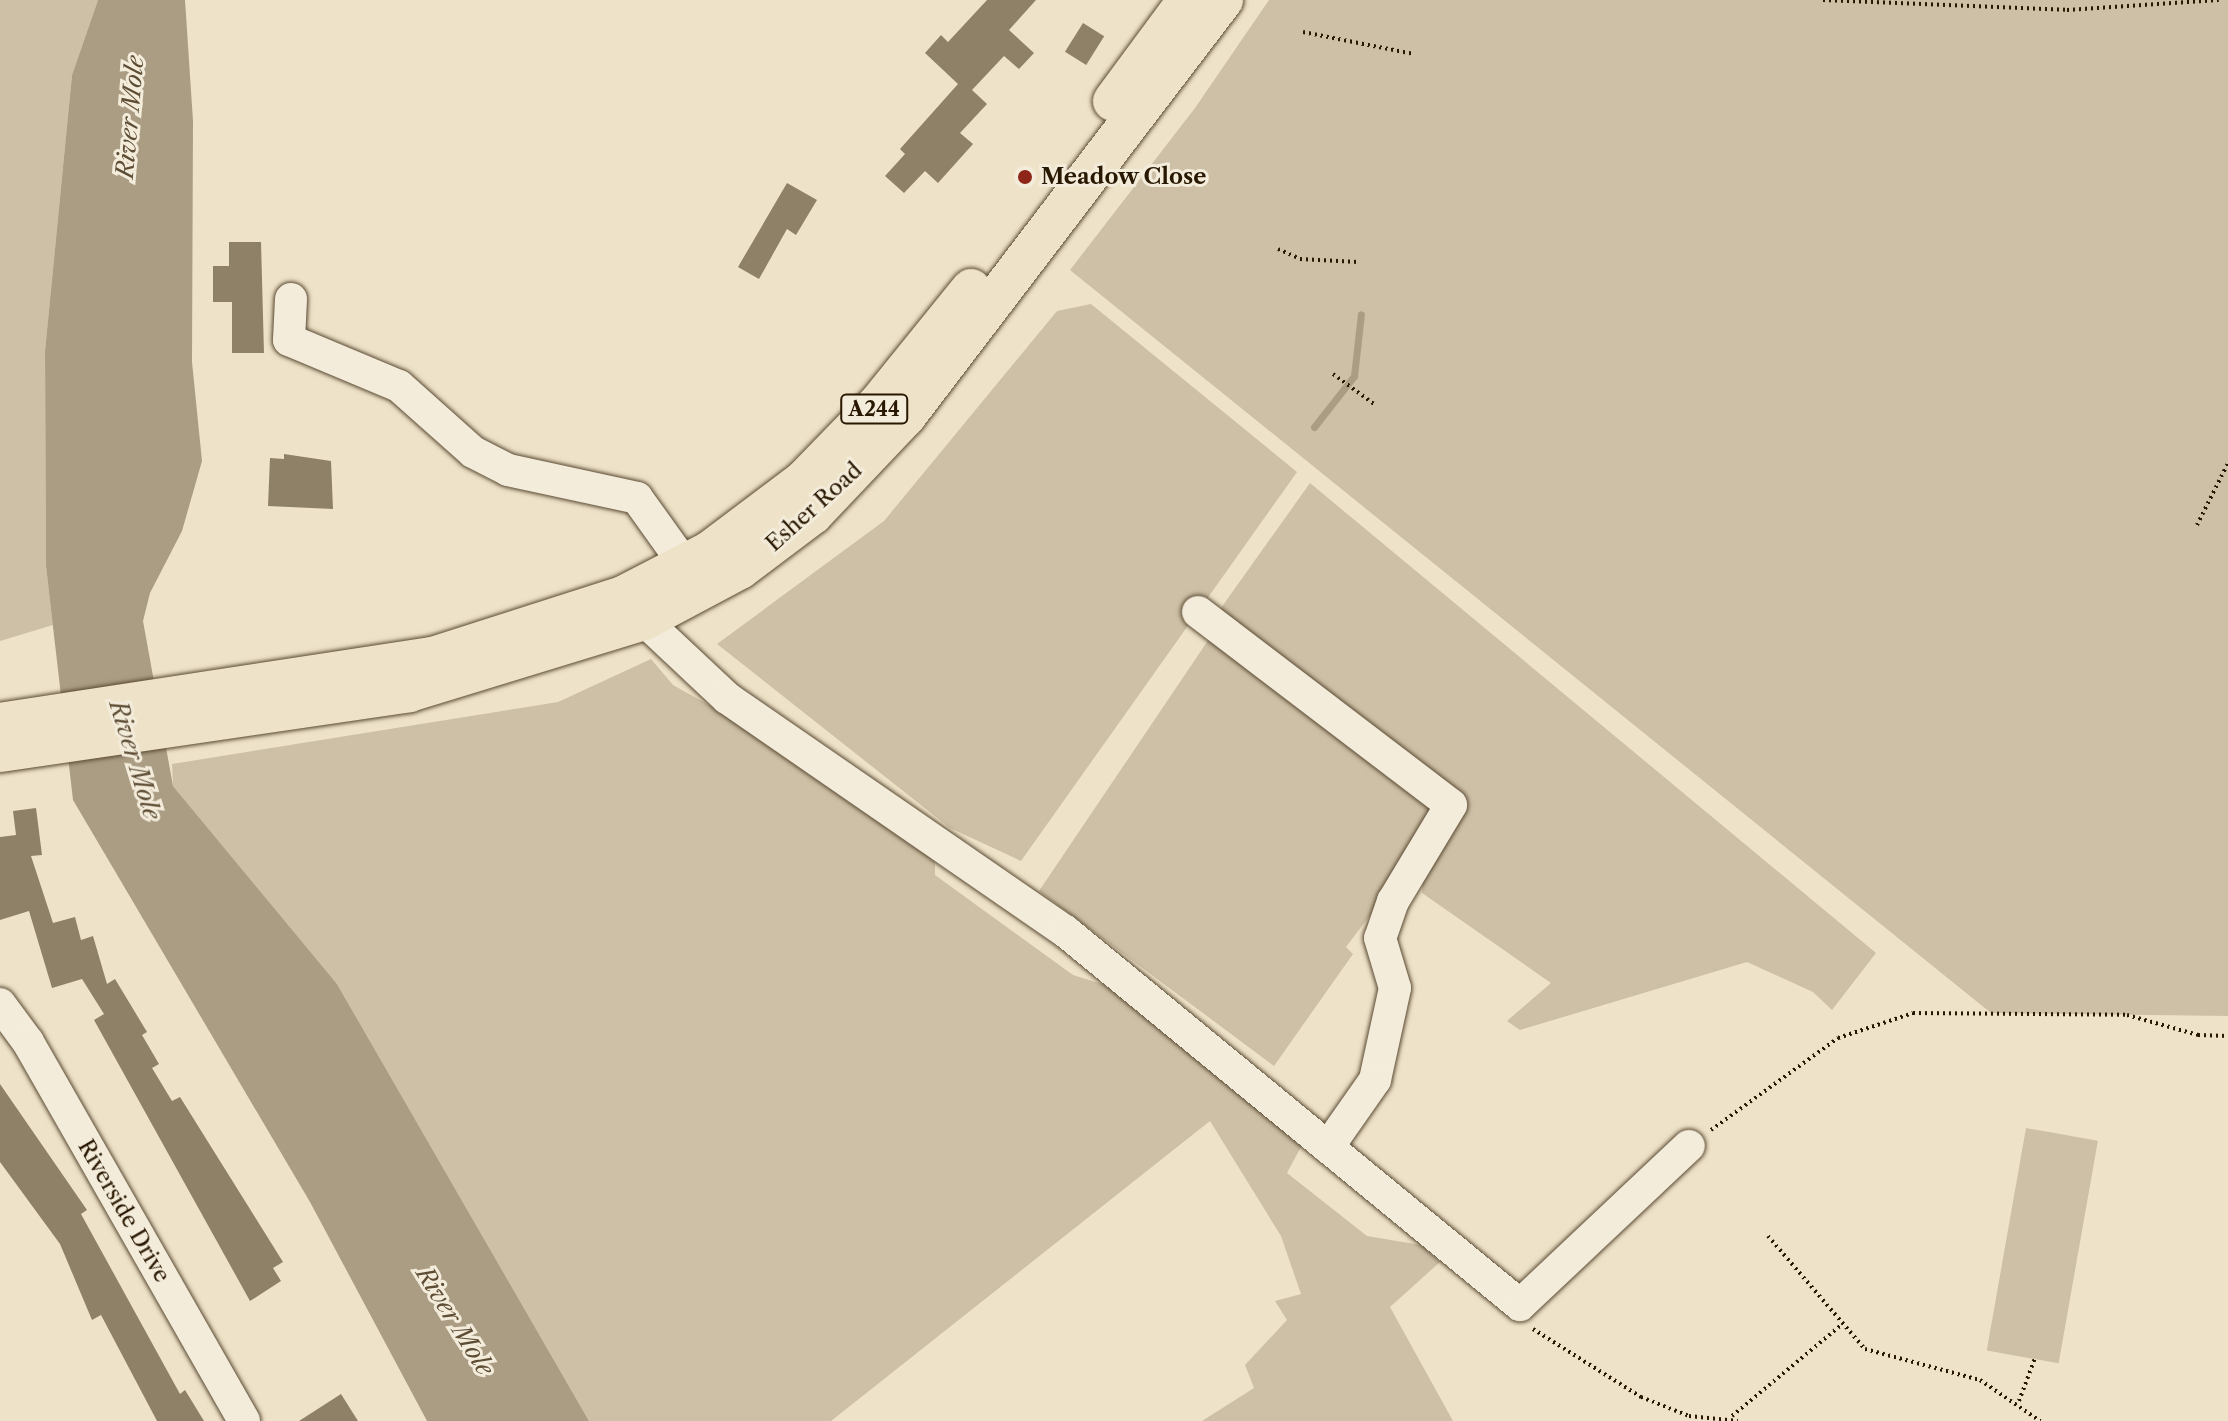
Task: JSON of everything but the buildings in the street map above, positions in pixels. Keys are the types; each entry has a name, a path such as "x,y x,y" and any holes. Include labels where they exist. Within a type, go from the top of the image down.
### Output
{"main road":[{"name":"Esher Road","path":"213,710 464,649 600,605 685,565 773,507 857,428 960,304 1189,0"},
{"name":"Esher Road","path":"213,710 409,692 644,620 763,553 860,467 958,350 1223,0"},
{"name":"A244","path":"0,723 59,729 213,710"},
{"name":"A244","path":"0,752 59,729"}],"street":[{"path":"291,299 289,340 399,386 473,452 508,470 637,498 685,565"},
{"path":"1198,612 1451,805 1393,901 1380,938 1395,988 1375,1080 1328,1147"},
{"path":"644,620 727,698 1065,931 1520,1305 1689,1146"},
{"name":"Riverside Drive","path":"0,1004 28,1042 244,1421"}],"path":[{"path":"1823,0 2067,10 2219,0"},
{"path":"1303,32 1414,54"},
{"path":"1278,249 1300,259 1358,262"},
{"path":"1333,374 1374,404"},
{"path":"2197,525 2228,463"},
{"path":"1689,1146 1838,1038 1913,1013 2127,1015 2198,1035 2228,1036"},
{"path":"1768,1236 1840,1326 1865,1349 1980,1380 2019,1401 2040,1421"},
{"path":"1520,1305 1515,1316 1641,1397 1689,1416 1732,1416 1738,1421"},
{"path":"1732,1416 1840,1326"},
{"path":"2019,1401 2035,1358"}],"shaded area":[{"path":"0,0 98,0 72,75 45,351 46,566 53,625 0,641"},
{"path":"1269,0 2228,0 2228,1016 1991,1013 1070,270 1195,108"},
{"path":"1091,304 1297,472 1021,861 950,828 717,644 884,521 1057,311"},
{"path":"1310,483 1876,953 1832,1010 1813,992 1747,962 1520,1030 1507,1021 1551,983 1422,893 1423,872 1467,800 1216,615"},
{"path":"1211,636 1434,803 1437,827 1346,947 1353,954 1274,1066 1039,891"},
{"path":"651,659 673,685 750,728 935,850 935,875 1073,975 1111,987 1302,1145 1287,1173 1367,1236 1421,1245 1440,1262 1390,1307 1453,1421 1202,1421 1254,1388 1245,1365 1287,1320 1275,1301 1301,1294 1281,1236 1210,1121 831,1421 589,1421 337,984 173,786 172,764 558,702"},
{"path":"2026,1128 2098,1141 2059,1363 1987,1351"}],"water":[{"name":"River Mole","path":"98,0 185,0 193,121 192,362 202,461 182,531 150,593 143,621 173,786 337,984 589,1421 427,1421 310,1202 73,800 46,566 45,351 72,75"}],"waterway":[{"path":"1314,427 1354,376 1361,314"}],"place":[{"name":"Meadow Close","path":"1025,177"}]}
